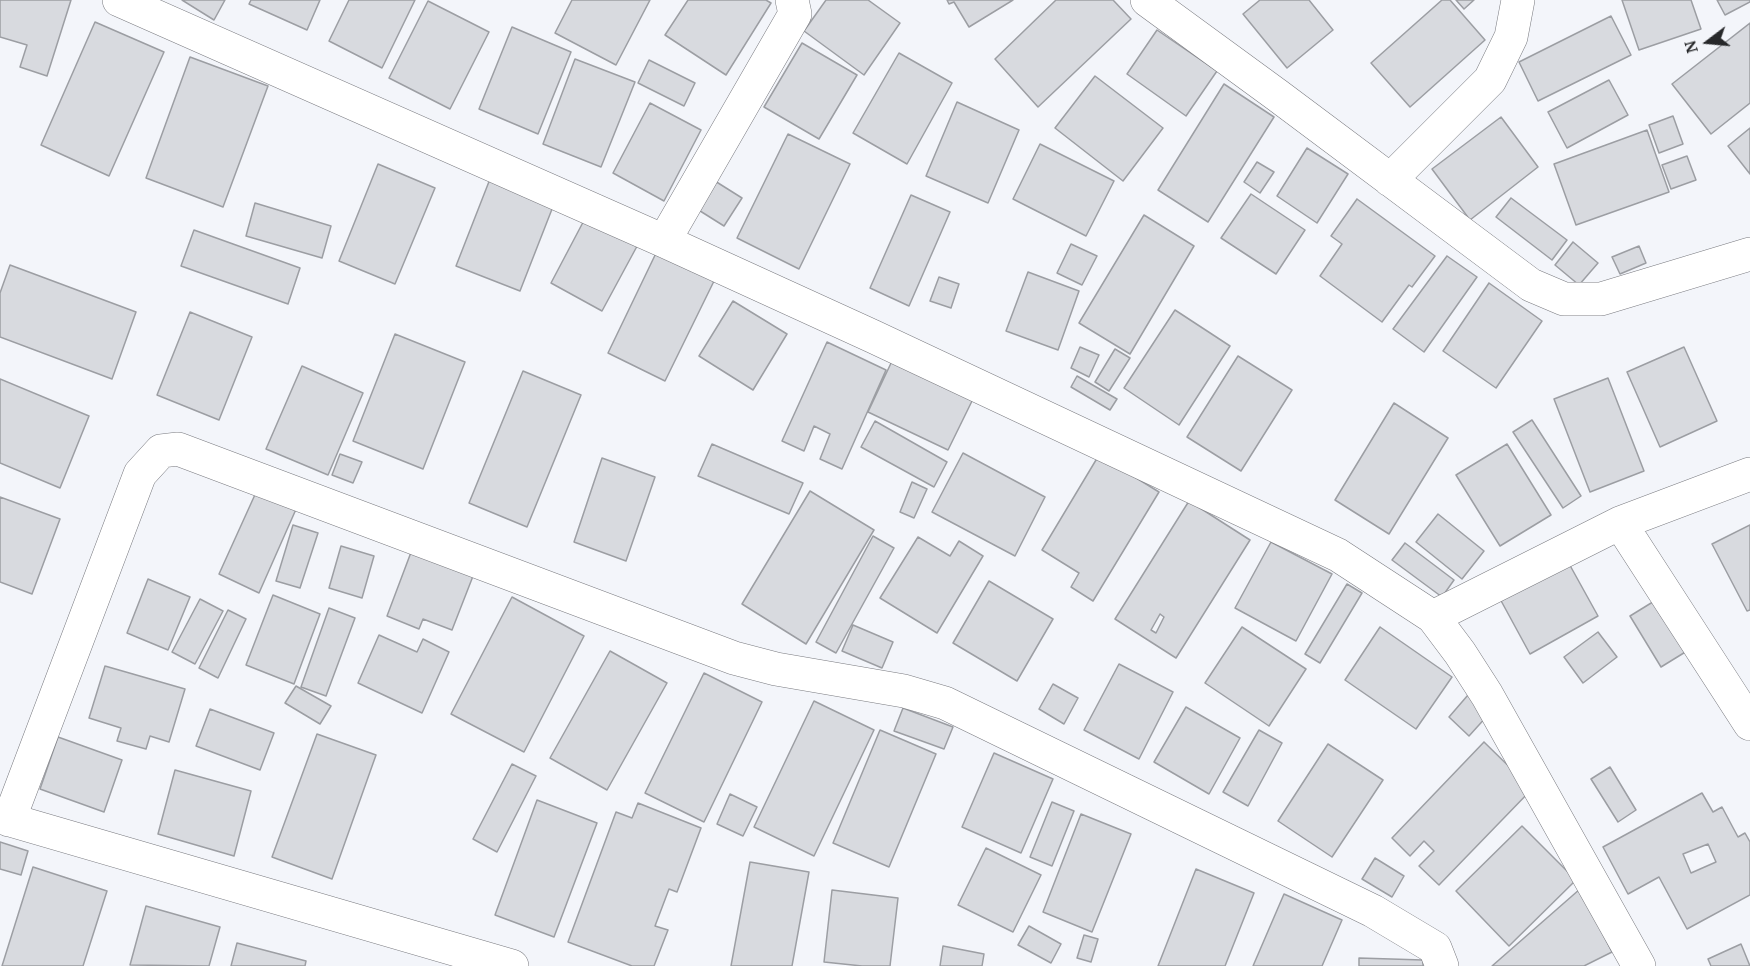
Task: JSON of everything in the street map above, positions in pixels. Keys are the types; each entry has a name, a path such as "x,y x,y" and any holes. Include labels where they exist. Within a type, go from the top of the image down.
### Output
{"street":[{"path":"119,0 872,336 1338,555 1433,617 1487,695 1639,966"},
{"path":"664,242 795,14 792,0"},
{"path":"1147,0 1531,285 1564,299 1601,299 1750,254"},
{"path":"1390,180 1490,80 1511,37 1518,0"},
{"path":"512,966 5,818 140,474 161,452 178,449 734,658 776,669 904,691 945,703 1372,912 1435,948 1442,966"},
{"path":"1433,617 1620,523 1750,474"},
{"path":"1620,523 1750,724"}],"building":[{"path":"0,0 71,0 47,76 20,67 27,45 0,37"},
{"path":"182,0 225,0 214,20"},
{"path":"251,0 320,0 307,30 249,4"},
{"path":"349,0 415,0 382,68 329,41"},
{"path":"572,0 650,0 616,65 555,33"},
{"path":"688,0 766,0 771,3 726,75 665,35"},
{"path":"826,0 868,0 900,23 864,75 804,31"},
{"path":"947,0 1013,0 969,27 954,2 949,4"},
{"path":"1056,0 1113,0 1131,19 1038,107 995,59"},
{"path":"1260,0 1309,0 1333,30 1287,68 1243,14"},
{"path":"1442,0 1450,0 1485,40 1410,107 1371,63"},
{"path":"1456,0 1474,0 1464,9"},
{"path":"1622,0 1691,0 1701,29 1639,50"},
{"path":"1717,0 1750,0 1750,2 1725,15"},
{"path":"428,1 489,32 450,109 389,78"},
{"path":"1611,16 1631,55 1538,101 1519,62"},
{"path":"95,22 164,52 109,176 41,145"},
{"path":"1750,23 1750,103 1711,134 1672,84"},
{"path":"512,27 571,52 538,134 479,109"},
{"path":"1157,30 1217,71 1186,116 1127,74"},
{"path":"802,43 857,75 819,139 764,107"},
{"path":"899,53 952,83 907,164 853,133"},
{"path":"190,57 268,86 223,207 146,178"},
{"path":"575,59 635,82 601,167 543,144"},
{"path":"649,60 695,83 684,106 638,83"},
{"path":"1095,76 1163,128 1123,181 1055,128"},
{"path":"1609,80 1628,115 1567,148 1548,112"},
{"path":"1224,84 1274,117 1208,222 1158,190"},
{"path":"957,102 1019,130 988,203 926,176"},
{"path":"650,103 701,130 664,201 613,173"},
{"path":"1673,116 1683,144 1659,153 1649,125"},
{"path":"1501,117 1538,167 1470,220 1432,169"},
{"path":"1750,128 1750,174 1728,146"},
{"path":"1647,130 1669,192 1576,225 1554,164"},
{"path":"788,134 850,164 799,269 737,238"},
{"path":"1040,144 1114,181 1086,236 1013,199"},
{"path":"1307,148 1348,174 1317,223 1277,196"},
{"path":"1687,156 1696,180 1671,189 1662,165"},
{"path":"1257,162 1274,172 1260,193 1244,182"},
{"path":"378,164 435,188 395,284 339,261"},
{"path":"707,176 742,198 724,226 689,204"},
{"path":"490,179 554,204 520,291 456,266"},
{"path":"1251,194 1305,230 1276,274 1221,238"},
{"path":"911,195 950,212 909,306 870,288"},
{"path":"1511,198 1567,240 1552,260 1496,217"},
{"path":"1357,199 1435,256 1412,287 1409,285 1382,322 1320,276 1342,244 1331,236"},
{"path":"255,203 331,226 322,258 246,236"},
{"path":"590,209 642,237 602,311 551,283"},
{"path":"1144,215 1194,246 1130,354 1079,323"},
{"path":"194,230 300,268 288,304 181,266"},
{"path":"1573,242 1598,263 1579,285 1555,265"},
{"path":"1071,244 1097,256 1082,285 1057,273"},
{"path":"1639,246 1646,263 1620,274 1612,257"},
{"path":"658,249 716,277 665,381 608,353"},
{"path":"1447,256 1477,277 1424,352 1393,329"},
{"path":"10,265 136,312 112,379 0,337 0,293"},
{"path":"1028,272 1079,291 1058,350 1006,331"},
{"path":"939,277 959,284 951,308 930,301"},
{"path":"1489,283 1542,321 1496,388 1443,351"},
{"path":"733,301 787,334 753,390 699,356"},
{"path":"1175,310 1230,346 1179,425 1124,388"},
{"path":"190,312 252,337 219,420 157,395"},
{"path":"395,334 465,362 423,469 353,441"},
{"path":"827,342 886,370 842,469 820,459 830,434 814,426 804,451 782,441"},
{"path":"1080,347 1099,355 1089,377 1071,368"},
{"path":"1684,347 1717,421 1660,447 1627,372"},
{"path":"1115,349 1130,358 1109,391 1095,382"},
{"path":"1238,356 1292,390 1241,471 1187,437"},
{"path":"892,361 973,399 948,450 868,412"},
{"path":"302,366 363,393 328,475 266,449"},
{"path":"523,371 581,395 527,527 469,503"},
{"path":"1077,376 1117,399 1110,410 1071,387"},
{"path":"1608,378 1644,471 1590,492 1554,399"},
{"path":"0,379 89,416 60,488 0,463"},
{"path":"1394,403 1448,438 1389,534 1335,500"},
{"path":"1532,420 1581,496 1563,508 1513,432"},
{"path":"875,421 947,462 934,487 861,447"},
{"path":"712,444 803,483 789,514 698,476"},
{"path":"1507,444 1551,515 1500,546 1456,475"},
{"path":"963,453 1045,497 1015,556 932,512"},
{"path":"340,454 362,462 353,483 332,475"},
{"path":"1099,455 1159,492 1093,601 1071,587 1079,573 1042,550"},
{"path":"602,458 655,477 626,561 574,542"},
{"path":"912,482 927,489 914,518 900,512"},
{"path":"258,488 297,507 259,593 219,574"},
{"path":"810,491 874,530 806,644 742,604"},
{"path":"0,497 60,519 32,594 0,582"},
{"path":"1189,501 1250,540 1176,658 1115,619","holes":["1160,614 1164,617 1156,633 1151,630"]},
{"path":"1438,514 1484,551 1462,579 1416,542"},
{"path":"293,525 318,533 300,588 276,581"},
{"path":"1750,525 1750,610 1747,611 1712,544"},
{"path":"873,536 894,548 836,653 816,642"},
{"path":"918,537 950,556 959,541 983,556 937,633 880,598"},
{"path":"1271,542 1332,574 1296,641 1235,608"},
{"path":"1405,543 1454,580 1442,597 1392,560"},
{"path":"341,546 374,556 362,598 329,588"},
{"path":"413,547 475,571 452,630 423,619 419,629 387,616"},
{"path":"1567,560 1598,616 1530,654 1499,597"},
{"path":"148,579 190,597 168,650 127,633"},
{"path":"989,581 1053,619 1017,681 953,643"},
{"path":"1347,584 1362,593 1320,663 1305,654"},
{"path":"273,595 320,614 294,684 246,665"},
{"path":"512,597 584,636 524,752 451,714"},
{"path":"200,599 223,611 195,664 172,652"},
{"path":"1656,600 1687,651 1661,667 1630,616"},
{"path":"329,608 355,618 326,696 301,687"},
{"path":"228,610 246,619 218,678 199,668"},
{"path":"853,625 893,642 882,668 842,651"},
{"path":"1242,627 1306,669 1269,726 1205,683"},
{"path":"1380,627 1452,677 1416,729 1345,680"},
{"path":"1598,632 1617,657 1583,683 1564,657"},
{"path":"379,635 417,652 423,639 449,652 422,713 358,683"},
{"path":"610,651 667,683 607,790 550,758"},
{"path":"1119,664 1173,692 1139,759 1084,730"},
{"path":"105,666 185,689 169,742 150,736 146,749 117,741 121,728 89,718"},
{"path":"704,673 762,702 704,822 645,793"},
{"path":"1053,684 1078,698 1064,724 1039,709"},
{"path":"296,686 331,706 320,724 285,703"},
{"path":"1468,695 1488,715 1469,736 1449,717"},
{"path":"814,701 874,730 814,856 754,827"},
{"path":"1186,707 1240,738 1209,794 1154,762"},
{"path":"903,708 953,727 944,749 894,731"},
{"path":"210,709 274,733 260,770 196,746"},
{"path":"880,730 936,754 889,867 833,843"},
{"path":"1259,730 1282,743 1248,806 1223,792"},
{"path":"317,734 376,755 332,879 272,857"},
{"path":"58,737 122,760 104,812 40,789"},
{"path":"1484,742 1532,789 1439,885 1419,866 1434,851 1424,841 1410,856 1392,838"},
{"path":"1328,744 1383,780 1332,857 1278,821"},
{"path":"994,753 1053,779 1021,853 962,827"},
{"path":"512,764 536,776 497,852 473,839"},
{"path":"1610,767 1636,810 1618,822 1591,779"},
{"path":"175,770 251,791 234,856 158,834"},
{"path":"1702,793 1713,812 1722,807 1738,837 1745,833 1750,842 1750,895 1687,929 1659,877 1628,894 1603,847","holes":["1708,844 1716,862 1691,873 1683,854"]},
{"path":"730,794 757,807 743,836 717,824"},
{"path":"537,800 597,823 554,937 495,915"},
{"path":"1052,802 1074,811 1052,866 1030,857"},
{"path":"638,803 701,828 677,892 669,889 655,926 668,930 654,966 632,966 568,942 616,812 632,818"},
{"path":"1081,814 1131,834 1092,932 1043,912"},
{"path":"1522,826 1576,880 1509,946 1456,891"},
{"path":"0,842 28,851 21,875 0,869"},
{"path":"986,848 1041,875 1013,932 958,905"},
{"path":"1375,858 1404,876 1392,897 1362,879"},
{"path":"750,862 809,872 792,966 731,966"},
{"path":"33,867 107,891 83,966 2,966"},
{"path":"1196,869 1254,893 1225,966 1158,966"},
{"path":"1580,889 1612,952 1584,966 1492,966"},
{"path":"832,890 898,898 890,966 824,962"},
{"path":"1284,894 1342,920 1322,966 1253,966"},
{"path":"146,906 220,927 209,966 130,965"},
{"path":"1029,926 1061,944 1051,963 1018,945"},
{"path":"1084,935 1098,939 1091,962 1077,958"},
{"path":"237,943 306,961 305,966 231,966"},
{"path":"1741,944 1750,966 1711,966 1708,959"},
{"path":"943,946 984,954 982,966 940,966"},
{"path":"1359,958 1423,960 1423,966 1359,966"}]}
